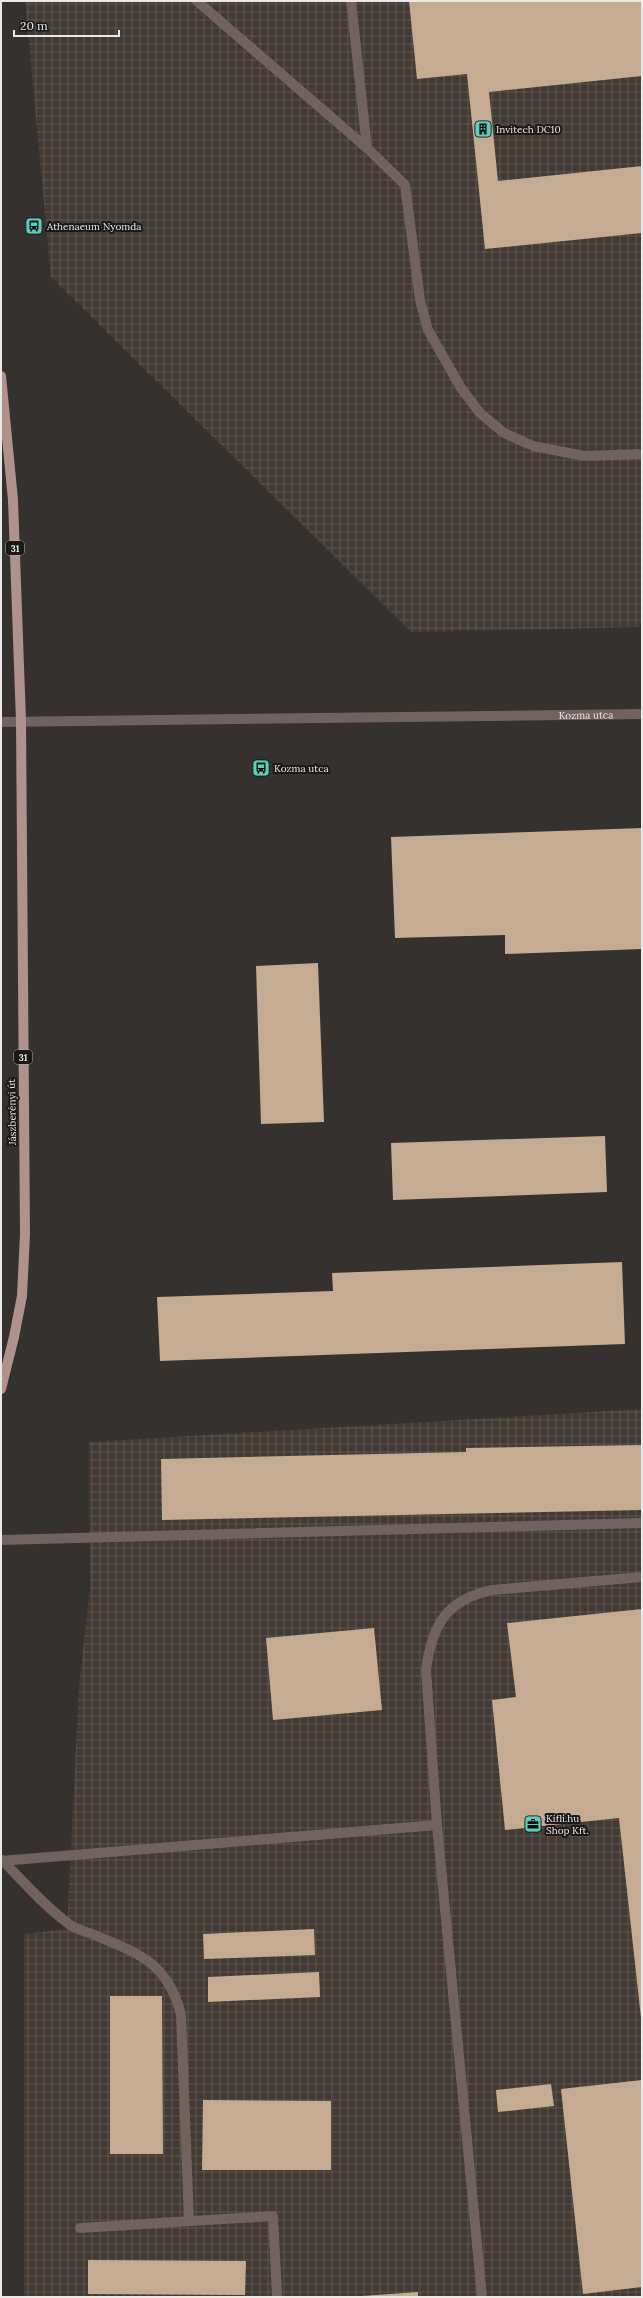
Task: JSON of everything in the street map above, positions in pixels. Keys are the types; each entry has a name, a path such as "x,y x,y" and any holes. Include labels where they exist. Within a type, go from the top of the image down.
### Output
{"main road":[{"name":"Jászberényi út","path":"1,376 13,500 21,721 25,1234 22,1296 14,1338 1,1389"}],"street":[{"path":"197,1 367,148 405,185 420,300 428,330 461,388 480,413 504,433 533,446 584,456 642,454"},
{"path":"351,1 367,148"},
{"name":"Kozma utca","path":"1,722 642,714"},
{"path":"1,1540 642,1523"},
{"path":"482,2297 437,1825 426,1670 428,1649 443,1617 457,1603 467,1597 492,1590 642,1577"},
{"path":"2,1861 437,1825"},
{"path":"2,1861 69,1925 134,1951 153,1964 165,1976 176,1996 181,2015 189,2221"},
{"path":"80,2228 273,2216 277,2295"}],"shaded area":[{"path":"25,1 642,1 642,627 411,632 51,277"},
{"path":"642,1409 642,2297 24,2297 24,1934 67,1929 79,1687 90,1589 89,1442"}],"building":[{"name":"Invitech DC10","path":"409,1 642,1 642,76 489,92 498,181 642,166 642,233 485,249 467,74 417,79"},
{"path":"642,828 642,949 505,954 505,935 395,938 391,837"},
{"path":"318,963 324,1122 261,1124 256,966"},
{"path":"605,1136 607,1192 393,1200 391,1143"},
{"path":"622,1262 625,1344 160,1361 157,1297 333,1291 332,1273"},
{"path":"642,1445 642,1510 162,1520 161,1459 466,1452 466,1448"},
{"name":"Kifli.hu Shop Kft.","path":"642,1609 641,2018 619,1818 505,1830 492,1700 516,1697 507,1623"},
{"path":"374,1628 382,1710 273,1720 266,1638"},
{"path":"314,1929 315,1955 204,1959 203,1934"},
{"path":"319,1972 320,1997 208,2002 208,1977"},
{"path":"110,1996 162,1996 163,2154 110,2154"},
{"path":"642,2080 642,2287 583,2294 561,2089"},
{"path":"551,2084 554,2106 498,2112 496,2090"},
{"path":"203,2100 331,2101 331,2170 202,2170"},
{"path":"88,2260 246,2261 245,2295 88,2294"},
{"path":"418,2292 418,2297 362,2297 362,2296"}],"place":[{"name":"Invitech DC10","path":"483,129"},
{"name":"Athenaeum Nyomda","path":"34,226"},
{"name":"Kozma utca","path":"261,768"},
{"name":"Kifli.hu Shop Kft.","path":"533,1824"}]}
